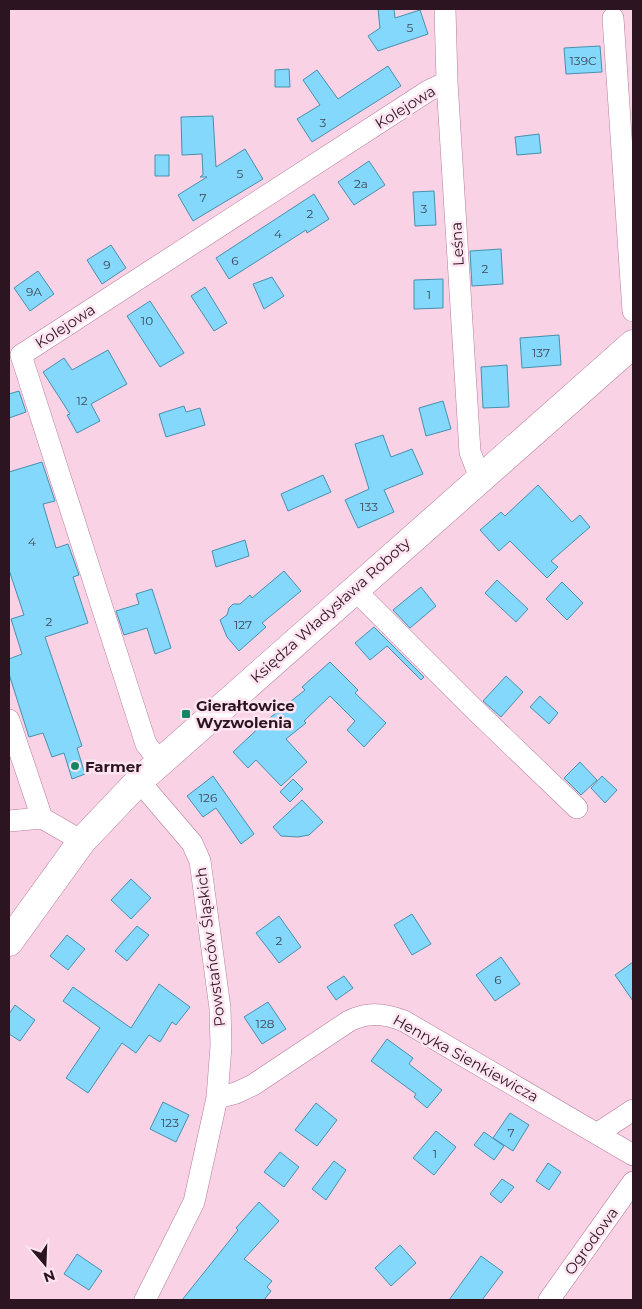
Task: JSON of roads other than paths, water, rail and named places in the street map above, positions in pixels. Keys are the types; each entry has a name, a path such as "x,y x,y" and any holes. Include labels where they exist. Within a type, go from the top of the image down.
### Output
{"main road":[{"name":"Księdza Władysława Roboty","path":"9,942 82,842 139,781 633,344"}],"street":[{"name":"Leśna","path":"445,9 447,82 470,452 480,478"},
{"path":"614,18 633,311"},
{"name":"Kolejowa","path":"160,762 146,744 21,355 428,91 447,82"},
{"path":"354,589 577,808"},
{"path":"9,720 42,818"},
{"name":"Powstańców Śląskich","path":"139,781 192,843 200,861 220,1008 221,1046 217,1098 194,1202 145,1300"},
{"path":"9,821 42,818 82,842"},
{"name":"Henryka Sienkiewicza","path":"217,1098 236,1093 253,1085 349,1021 360,1016 377,1013 404,1021 633,1155"},
{"path":"598,1134 633,1110"},
{"name":"Ogrodowa","path":"548,1300 633,1182"}],"place":[{"name":"Gierałtowice Wyzwolenia","path":"186,714"},
{"name":"Farmer","path":"75,766"}]}
